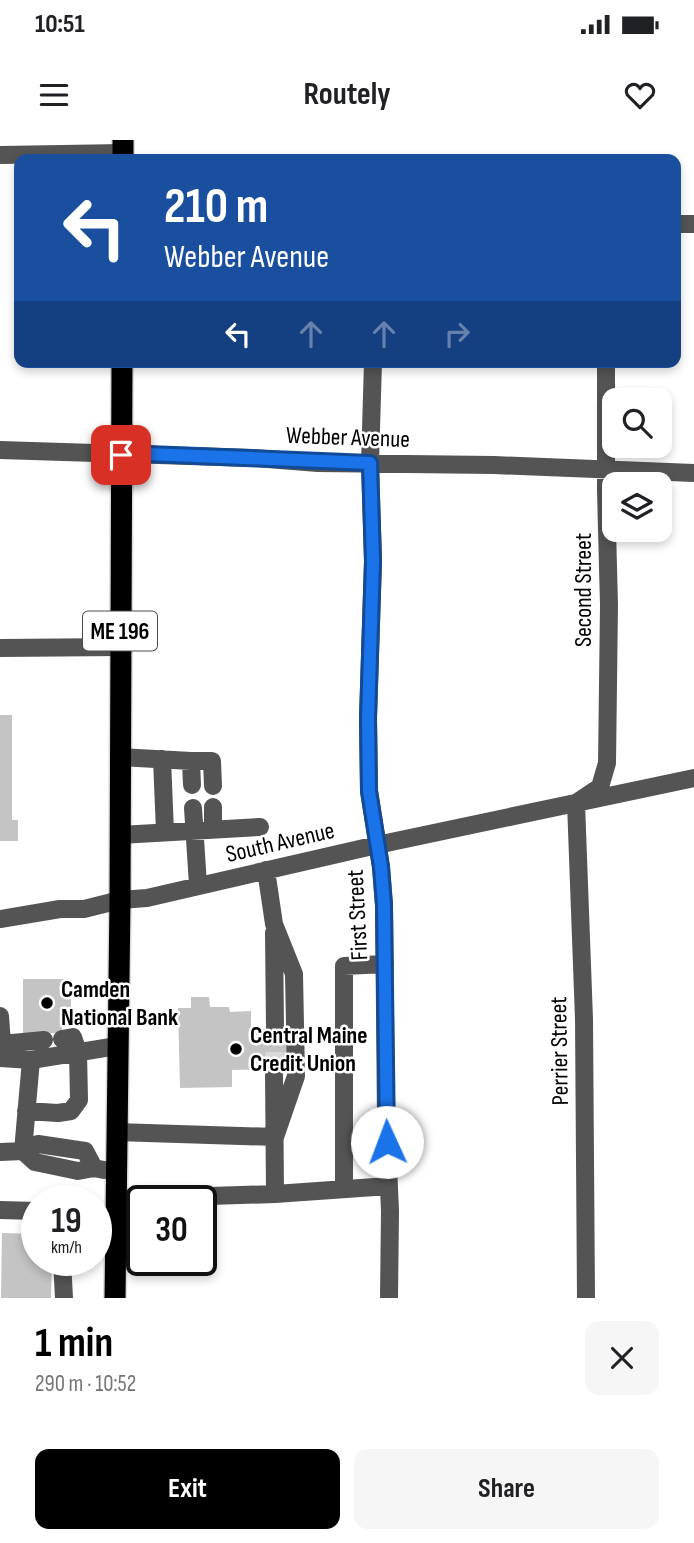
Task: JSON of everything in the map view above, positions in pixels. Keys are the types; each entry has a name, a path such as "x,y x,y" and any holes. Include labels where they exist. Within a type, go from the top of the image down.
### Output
{"highway":[{"name":"ME 196","path":"115,1298 122,368"}],"street":[{"path":"31,154 123,151"},
{"name":"First Street","path":"373,368 369,791 384,905 389,1298"},
{"name":"Second Street","path":"576,803 600,787 607,763 606,368"},
{"name":"Webber Avenue","path":"0,450 694,473"},
{"path":"0,648 120,647"},
{"path":"120,757 212,761 213,786"},
{"path":"162,759 165,832"},
{"path":"191,761 192,785"},
{"name":"South Avenue","path":"0,919 147,898 377,845 694,778"},
{"name":"Perrier Street","path":"576,803 584,1019 586,1298"},
{"path":"213,807 213,829"},
{"path":"193,808 198,885"},
{"path":"120,835 260,827"},
{"path":"266,870 274,924 275,1028"},
{"path":"274,924 294,974 296,1076 275,1137"},
{"path":"344,1189 344,966 385,964"},
{"path":"0,1016 2,1054"},
{"path":"2,1054 53,1039 73,1037 78,1052 79,1100 71,1111 26,1111"},
{"path":"2,1054 31,1060 117,1046"},
{"path":"31,1060 23,1150 35,1163 78,1171 94,1168 116,1173"},
{"path":"274,1070 275,1194"},
{"path":"116,1132 275,1137"},
{"path":"0,1152 23,1150"},
{"path":"116,1199 275,1194 389,1186"},
{"path":"2,1214 21,1212"},
{"path":"63,1276 64,1298"}],"building":[{"path":"0,715 12,715 12,820 18,820 18,841 0,841"},
{"name":"Camden National Bank","path":"23,979 65,979 66,996 71,996 71,1011 62,1011 62,1033 23,1034"},
{"name":"Central Maine Credit Union","path":"191,997 209,997 210,1007 229,1007 230,1012 251,1011 251,1029 293,1028 293,1069 232,1070 232,1087 180,1088 178,1008 191,1008"},
{"path":"2,1233 21,1234 21,1276 52,1276 51,1298 1,1298"}],"tunnel":[{"path":"274,1070 275,1028"}],"place":[{"name":"Camden National Bank","path":"47,1003"},
{"name":"Central Maine Credit Union","path":"236,1049"}],"route":[{"path":"121,455 370,463 373,561 368,718 369,791 384,905 387,1142"}]}
